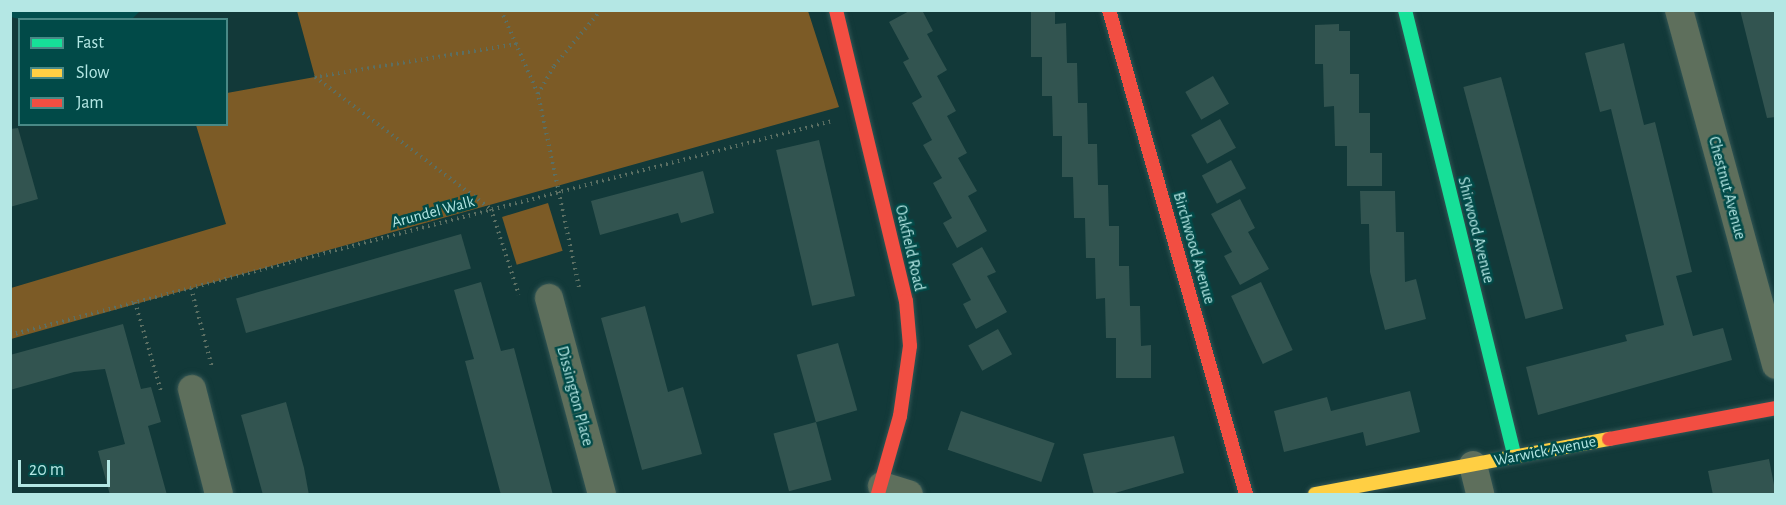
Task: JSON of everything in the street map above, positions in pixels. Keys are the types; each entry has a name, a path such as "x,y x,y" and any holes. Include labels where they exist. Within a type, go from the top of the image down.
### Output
{"street":[{"name":"Oakfield Road","path":"836,10 906,301 910,346 890,492"},
{"name":"Birchwood Avenue","path":"1109,10 1246,495"},
{"name":"Shirwood Avenue","path":"1405,10 1515,457"},
{"name":"Chestnut Avenue","path":"1678,10 1776,365"},
{"name":"Dissington Place","path":"549,298 602,495"},
{"path":"192,389 219,495"},
{"name":"Warwick Avenue","path":"1316,495 1776,408"},
{"path":"1473,465 1480,495"}],"path":[{"path":"501,10 517,44 538,94 556,192 579,290 522,306 491,209 315,77 517,44"},
{"path":"538,94 554,66 601,10"},
{"name":"Arundel Walk","path":"10,335 862,113"},
{"path":"135,302 163,397 216,382 191,288"}],"shaded area":[{"path":"11,10 140,10 133,18 11,17"},
{"path":"297,11 808,11 839,107 11,339 11,288 226,224 196,126 228,126 228,93 315,77"},
{"path":"548,203 563,251 517,265 502,217"}],"building":[{"path":"911,10 922,10 933,31 927,34 947,70 937,76 956,111 947,116 967,153 958,158 977,191 968,196 987,231 957,248 943,223 952,218 933,183 942,178 923,145 932,140 912,103 922,97 903,62 909,59 889,22"},
{"path":"1031,10 1055,10 1055,24 1066,23 1067,63 1077,63 1078,103 1087,103 1088,144 1097,144 1098,185 1108,185 1109,226 1119,226 1119,266 1129,266 1130,306 1140,306 1141,346 1151,345 1151,378 1116,378 1116,338 1106,338 1105,298 1096,299 1095,258 1086,258 1085,218 1074,218 1073,177 1062,177 1062,136 1053,136 1052,96 1042,96 1042,57 1031,57"},
{"path":"1740,10 1776,10 1776,117 1767,118"},
{"path":"1339,24 1339,31 1350,31 1350,74 1359,74 1359,113 1370,113 1370,153 1382,153 1382,186 1347,186 1347,146 1335,146 1334,106 1324,107 1323,64 1315,64 1315,25"},
{"path":"1624,43 1644,125 1655,122 1692,272 1676,276 1693,336 1723,328 1732,360 1538,415 1526,367 1627,341 1625,335 1664,325 1611,109 1600,112 1585,53"},
{"path":"1213,76 1229,104 1201,120 1185,92"},
{"path":"1501,77 1563,309 1525,319 1463,87"},
{"path":"1220,119 1236,148 1207,164 1191,135"},
{"path":"18,128 38,199 10,207 10,129"},
{"path":"819,140 855,296 812,306 776,150"},
{"path":"1231,160 1246,188 1217,204 1202,175"},
{"path":"703,171 714,213 681,223 678,213 600,235 591,201"},
{"path":"1360,191 1395,191 1396,232 1404,232 1405,282 1416,279 1426,319 1385,330 1370,272 1369,224 1361,224"},
{"path":"1240,199 1255,228 1248,232 1269,269 1240,285 1224,256 1232,252 1211,214"},
{"path":"461,234 471,269 246,333 236,298"},
{"path":"982,247 996,272 987,276 1007,312 976,329 963,304 971,300 952,264"},
{"path":"481,282 501,351 514,348 553,495 501,495 465,361 474,359 454,290"},
{"path":"1261,282 1293,350 1263,364 1231,296"},
{"path":"645,306 668,392 683,387 702,454 642,470 601,318"},
{"path":"123,324 141,389 151,387 161,422 148,426 167,495 110,495 98,451 125,444 105,369 74,372 10,390 10,355"},
{"path":"998,329 1012,354 982,371 968,345"},
{"path":"838,343 857,410 816,422 797,355"},
{"path":"1410,391 1420,432 1366,446 1363,432 1284,452 1274,411 1327,397 1331,411"},
{"path":"286,402 309,495 263,495 241,415"},
{"path":"961,411 1055,443 1041,482 948,450"},
{"path":"816,422 832,480 789,491 773,433"},
{"path":"1174,436 1184,473 1108,495 1094,495 1083,454"},
{"path":"1769,459 1776,495 1713,495 1708,471"}],"traffic: fast":[{"path":"1405,10 1515,457"}],"traffic: slow":[{"path":"1315,494 1609,439"}],"traffic: jam":[{"path":"836,10 906,301 910,346 900,416 878,494"},
{"path":"1109,10 1246,494"},
{"path":"1609,439 1776,408"}]}
